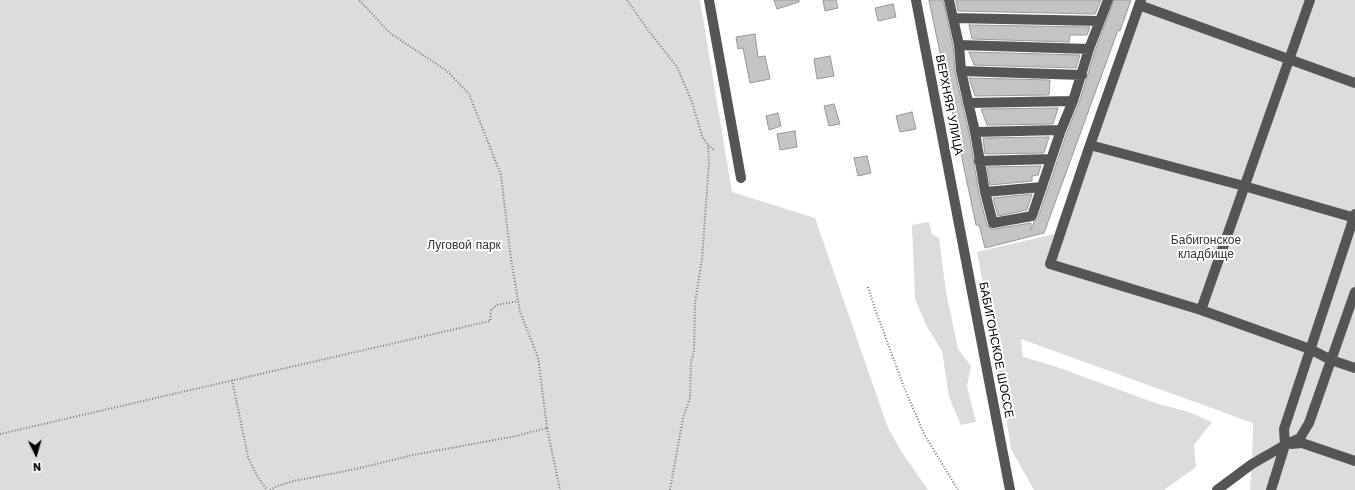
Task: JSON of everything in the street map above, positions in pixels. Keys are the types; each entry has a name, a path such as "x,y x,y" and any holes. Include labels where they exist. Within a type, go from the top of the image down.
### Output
{"street":[{"path":"709,0 741,178"},
{"name":"ВЕРХНЯЯ УЛИЦА","path":"916,0 957,215"},
{"path":"949,0 959,45 961,71 975,132 985,192 993,223 1032,216 1061,130 1074,101 1090,49 1108,0"},
{"path":"1201,310 1310,0"},
{"path":"1355,83 1289,60 1140,3 1050,264 1201,310 1310,349 1332,360 1355,368"},
{"path":"954,18 1100,21"},
{"path":"959,45 1090,49"},
{"path":"961,71 1082,75"},
{"path":"968,103 1074,101"},
{"path":"975,132 1061,130"},
{"path":"1090,145 1355,216 1284,429 1285,445 1270,490"},
{"path":"979,161 1052,159"},
{"path":"985,192 1042,187"},
{"name":"БАБИГОНСКОЕ ШОССЕ","path":"957,215 1010,490"},
{"path":"1217,490 1252,464 1300,438 1309,423 1355,292"},
{"path":"1285,445 1302,443 1355,461"}],"path":[{"path":"359,0 390,33 418,50 447,71 469,94 501,175 511,258 520,312 538,357 547,428 560,490"},
{"path":"628,0 648,30 677,67 692,102 702,136 708,145 714,150"},
{"path":"670,490 683,418 690,398 691,363 694,351 695,303 702,259 709,163 708,145"},
{"path":"868,287 904,387 924,434 958,490"},
{"path":"0,434 490,320 491,310 497,305 518,301"},
{"path":"232,380 248,457 256,474 267,490"},
{"path":"270,490 277,486 294,481 356,469 413,455 516,436 547,428"}],"green space":[{"name":"Луговой парк","path":"0,0 700,0 732,192 815,218 888,428 903,454 928,490 0,490"},
{"name":"Бабигонское кладбище","path":"1135,0 1355,0 1355,490 1250,490 1253,423 1021,339 1023,357 1054,366 1158,404 1186,411 1212,422 1194,445 1196,467 1164,490 1034,490 1011,449 999,371 977,252 1054,234"},
{"path":"929,222 932,234 939,238 946,292 958,349 971,366 967,386 976,422 961,425 949,397 942,351 926,325 915,299 912,225"}],"building":[{"path":"774,0 799,0 799,2 777,9"},
{"path":"823,0 836,0 838,8 825,11"},
{"path":"929,0 943,0 953,46 955,72 969,133 979,194 987,225 991,229 994,229 1031,223 1031,230 1034,222 1038,218 1114,0 1131,0 1120,31 1118,30 1044,233 985,248 979,225 976,225"},
{"path":"956,0 1101,0 1095,14 958,11"},
{"path":"893,4 896,17 878,21 875,8"},
{"path":"969,25 1090,27 1087,35 1070,35 1069,42 972,39"},
{"path":"755,34 758,57 765,56 770,79 750,83 743,48 738,49 736,37"},
{"path":"969,52 1080,55 1076,68 974,65"},
{"path":"830,56 834,76 817,79 814,59"},
{"path":"969,78 1050,80 1049,95 975,96"},
{"path":"834,104 840,124 829,126 824,106"},
{"path":"1058,108 1053,124 987,125 981,109"},
{"path":"912,112 916,129 900,132 896,116"},
{"path":"778,113 781,126 769,130 766,116"},
{"path":"795,131 797,147 780,150 777,134"},
{"path":"1049,137 1044,153 985,154 983,138"},
{"path":"867,156 871,173 858,176 854,158"},
{"path":"1041,166 1038,175 1032,176 1032,181 990,185 987,167"},
{"path":"1032,194 1027,210 998,216 993,198"}]}
